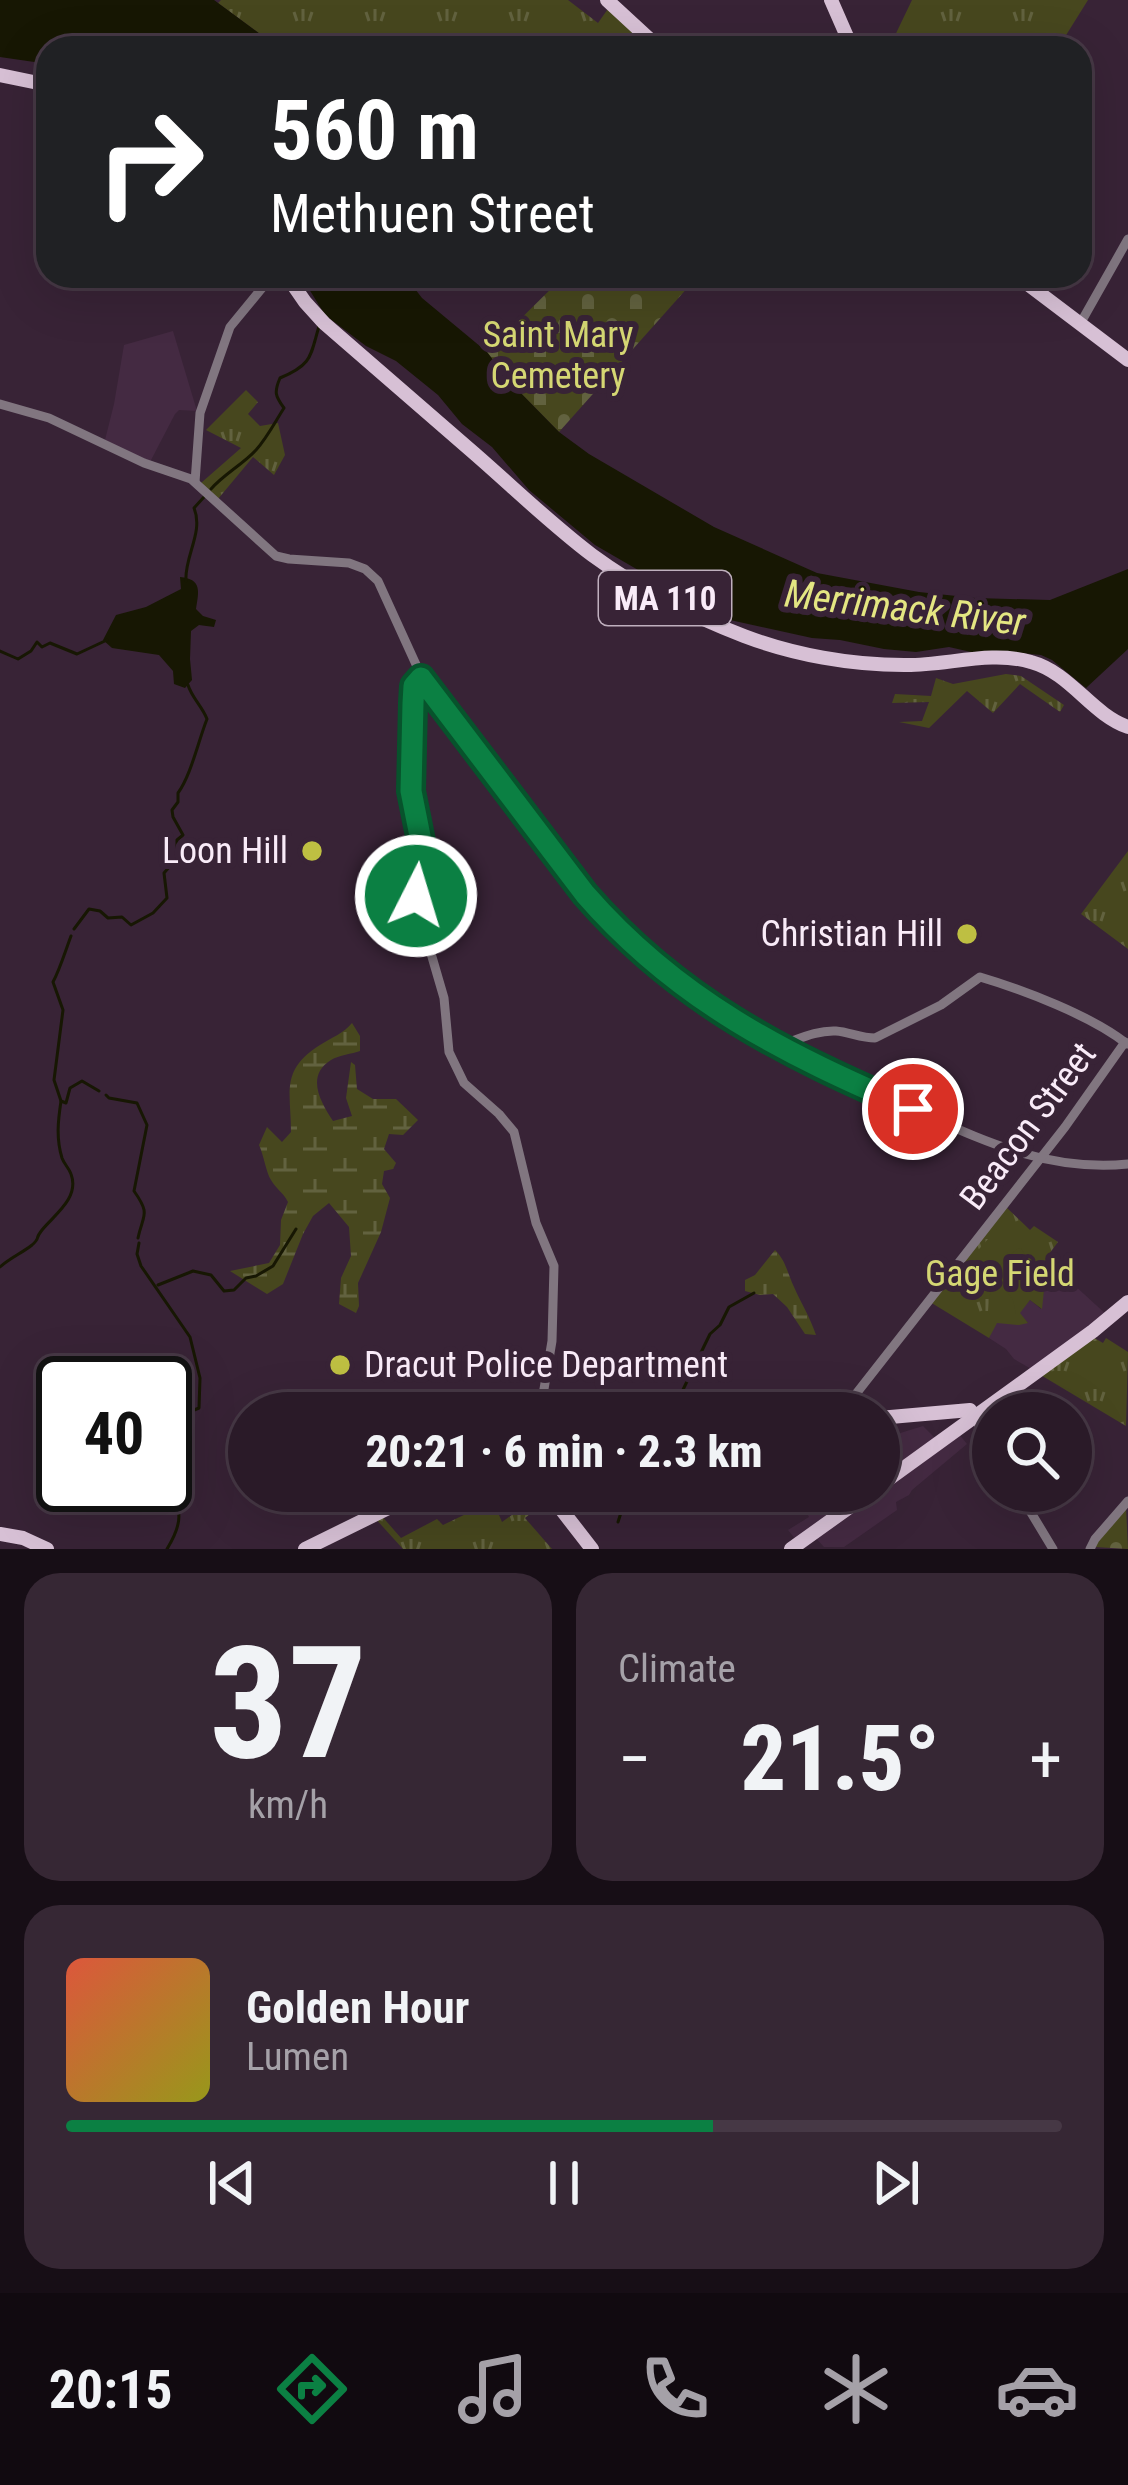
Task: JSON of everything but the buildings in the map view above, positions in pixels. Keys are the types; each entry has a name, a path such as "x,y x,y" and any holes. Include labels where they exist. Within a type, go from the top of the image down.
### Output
{"main road":[{"path":"607,0 646,36"},
{"path":"831,0 847,36"},
{"path":"0,75 36,82"},
{"name":"MA 110","path":"296,288 321,321 588,551 627,578 715,624 780,648 904,665 1002,658 1030,662 1056,673 1128,728"},
{"path":"1033,288 1128,360"},
{"path":"1009,1392 1128,1302"},
{"path":"900,1416 972,1414"},
{"path":"900,1471 972,1418"},
{"path":"305,1549 380,1512"},
{"path":"563,1512 592,1549"},
{"path":"791,1549 843,1512"},
{"path":"0,1534 46,1549"}],"street":[{"path":"1080,324 1128,239"},
{"path":"195,482 200,413 230,327 262,288"},
{"path":"0,404 49,418 195,482 277,556 344,562 369,572 383,588 417,679 604,917 674,981 743,1028 823,1070 999,1148 1040,1159 1128,1164"},
{"path":"417,679 411,791 423,851 416,902 445,998 449,1052 464,1084 514,1132 536,1223 554,1266 553,1334 543,1392"},
{"path":"778,1046 826,1031 874,1038 941,1005 978,977 1088,1020 1126,1043"},
{"name":"Beacon Street","path":"857,1392 1126,1043"},
{"path":"1090,1549 1128,1501"},
{"path":"1031,1512 1053,1549"}],"shaded area":[{"path":"173,331 197,411 175,414 150,462 105,440 124,345"},
{"path":"1048,1261 1108,1316 1033,1370 989,1338 996,1322 1028,1323 1019,1313 1030,1300 1041,1309 1041,1270"},
{"path":"923,1426 937,1440 954,1428 967,1444 900,1500 900,1433"},
{"path":"806,1512 894,1512 844,1547 824,1547 814,1536 801,1546 788,1530 809,1517"}],"green space":[{"path":"568,0 598,23 610,6 642,36 263,36 218,3"},
{"path":"912,0 1088,0 1066,36 895,36"},
{"name":"Saint Mary Cemetery","path":"552,288 687,288 559,432 487,352"},
{"path":"246,390 258,402 248,414 260,426 278,423 285,455 274,475 253,457 218,499 201,483 241,448 206,430"},
{"path":"1006,674 1021,676 1064,705 1060,712 1020,684 993,713 967,691 929,728 899,722 922,721 929,702 892,703 895,694 931,696 936,678 953,684"},
{"path":"1128,851 1128,949 1081,914"},
{"path":"352,1023 360,1036 360,1051 331,1060 317,1082 333,1121 352,1116 346,1098 351,1062 357,1089 373,1099 396,1099 418,1120 403,1135 389,1134 384,1149 396,1163 384,1171 382,1184 390,1198 358,1283 356,1313 339,1304 341,1278 351,1256 349,1227 329,1203 313,1216 283,1284 267,1294 230,1271 269,1263 280,1245 288,1202 269,1177 259,1145 267,1127 282,1142 291,1132 293,1073 307,1054"},
{"name":"Gage Field","path":"1006,1207 1030,1230 1034,1226 1058,1242 1041,1270 1042,1309 1030,1300 1020,1313 1028,1323 997,1323 989,1338 930,1302"},
{"path":"997,1229 1014,1245 989,1274 971,1258"},
{"path":"1021,1248 1041,1285 1021,1292 1006,1290 1016,1315 990,1315 991,1286 1000,1287 988,1277"},
{"path":"775,1250 816,1335 805,1334 773,1294 745,1291 745,1280"},
{"path":"969,1262 986,1277 964,1304 946,1289"},
{"path":"1091,1336 1103,1343 1106,1338 1128,1352 1126,1426 1092,1406 1092,1392 1069,1392 1039,1374"},
{"path":"1126,1507 1128,1549 1095,1547 1098,1540"},
{"path":"470,1512 498,1512 502,1522 516,1512 533,1512 525,1518 552,1549 403,1549 374,1517 380,1514 401,1538 437,1519 443,1525"}],"water":[{"path":"0,0 214,0 263,36 36,36 36,62 0,57"},
{"name":"Merrimack River","path":"308,288 414,288 487,352 559,432 589,454 714,527 817,573 919,592 1050,600 1128,569 1128,649 1086,688 1041,655 949,647 916,652 884,649 721,618 595,545 529,490 438,395 325,315"},
{"path":"180,577 196,583 196,609 216,620 214,627 199,625 191,631 192,680 185,688 174,684 173,671 159,655 112,648 103,640 116,615 146,607 181,589"}],"waterway":[{"path":"211,489 267,435 284,408 276,394 280,378 305,363 320,323"},
{"path":"186,581 197,526 194,508 204,497"},
{"path":"0,651 18,659 37,642 77,654 107,640"},
{"path":"74,929 89,909 108,918 122,917 131,925 153,913 167,898 164,873 177,858 177,840 183,835 172,810 207,719 188,685"},
{"path":"71,936 53,982 63,1010 54,1080 66,1103 70,1088 82,1081 99,1091"},
{"path":"106,1095 137,1103 147,1125 134,1191 144,1210 138,1238"},
{"path":"0,1267 35,1242 72,1191 59,1143 61,1101"},
{"path":"158,1285 193,1271 211,1275 224,1291 234,1290 246,1278 273,1266 296,1229"},
{"path":"139,1243 141,1266 190,1337 200,1378 199,1408 187,1413 181,1430 185,1438 182,1453 166,1482 179,1516 167,1549"},
{"path":"682,1392 729,1307 754,1293"},
{"path":"618,1522 621,1512"}],"place":[{"name":"Loon Hill","path":"312,851"},
{"name":"Christian Hill","path":"967,934"},
{"name":"Dracut Police Department","path":"340,1365"}],"route":[{"path":"416,896 423,851 411,791 413,703 414,686 421,678 585,894 652,962 743,1028 913,1109"}]}
